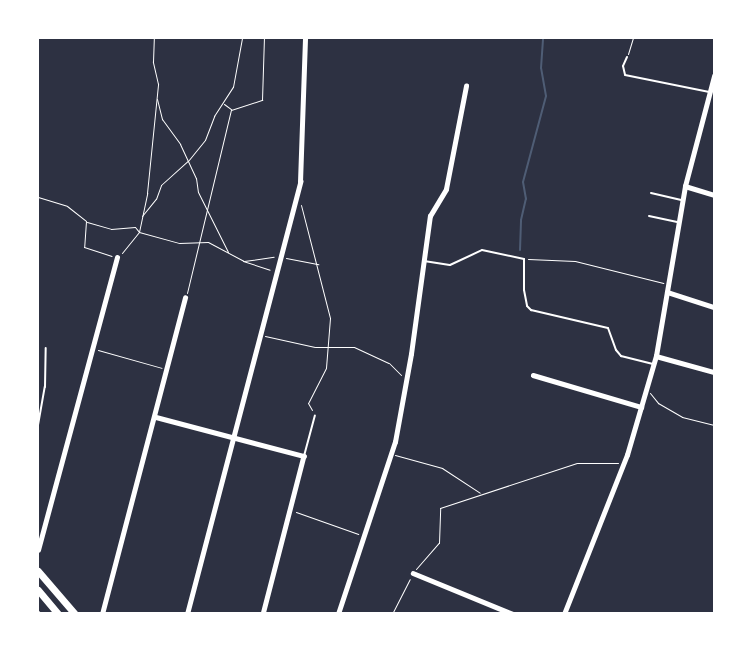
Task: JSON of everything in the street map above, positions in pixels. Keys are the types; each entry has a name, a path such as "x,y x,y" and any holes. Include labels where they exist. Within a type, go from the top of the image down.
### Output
{"main road":[{"path":"38,571 75,614"},
{"path":"38,590 58,614"}],"street":[{"path":"187,614 297,192 304,130 305,38"},
{"path":"564,614 624,463 654,364 682,200 714,76"},
{"path":"338,614 391,454 407,378 430,216 446,189 466,86"},
{"path":"685,186 714,195"},
{"path":"38,550 117,257"},
{"path":"667,292 714,307"},
{"path":"102,614 156,417 185,298"},
{"path":"656,356 714,372"},
{"path":"532,375 641,407"},
{"path":"156,417 304,456 263,614"},
{"path":"413,573 513,614"}],"lane":[{"path":"627,57 622,66 625,75 638,80 709,92"},
{"path":"652,193 682,200"},
{"path":"649,216 679,222"},
{"path":"424,261 450,265 482,250 524,259 524,290 527,306 531,310 608,328 621,356 654,364"},
{"path":"38,425 45,387 46,348"},
{"path":"304,456 315,415"}],"path":[{"path":"86,221 84,247 117,257 139,232 147,193 158,84 153,62 154,38"},
{"path":"141,216 156,199 161,185 188,161 205,140 233,87 242,38"},
{"path":"231,110 262,100 264,38"},
{"path":"627,57 633,38"},
{"path":"156,98 162,119 172,130 188,161 198,192 208,208 229,252"},
{"path":"223,103 231,110"},
{"path":"185,298 219,166 231,110"},
{"path":"297,192 327,296 330,346 326,368 308,403 315,415"},
{"path":"38,197 67,206 86,221 111,228 135,227 139,232 179,243 208,242 275,272"},
{"path":"524,259 576,261 668,284"},
{"path":"259,335 289,343 354,347 389,363 395,372 407,378"},
{"path":"92,349 168,369"},
{"path":"647,388 658,403 682,417 714,425"},
{"path":"391,454 442,468 480,493"},
{"path":"392,614 413,573 439,543 440,508 480,493 561,470 577,463 624,463"},
{"path":"290,510 364,535"}],"waterway":[{"path":"520,250 521,220 526,199 523,182 546,96 541,68 543,38"}]}
